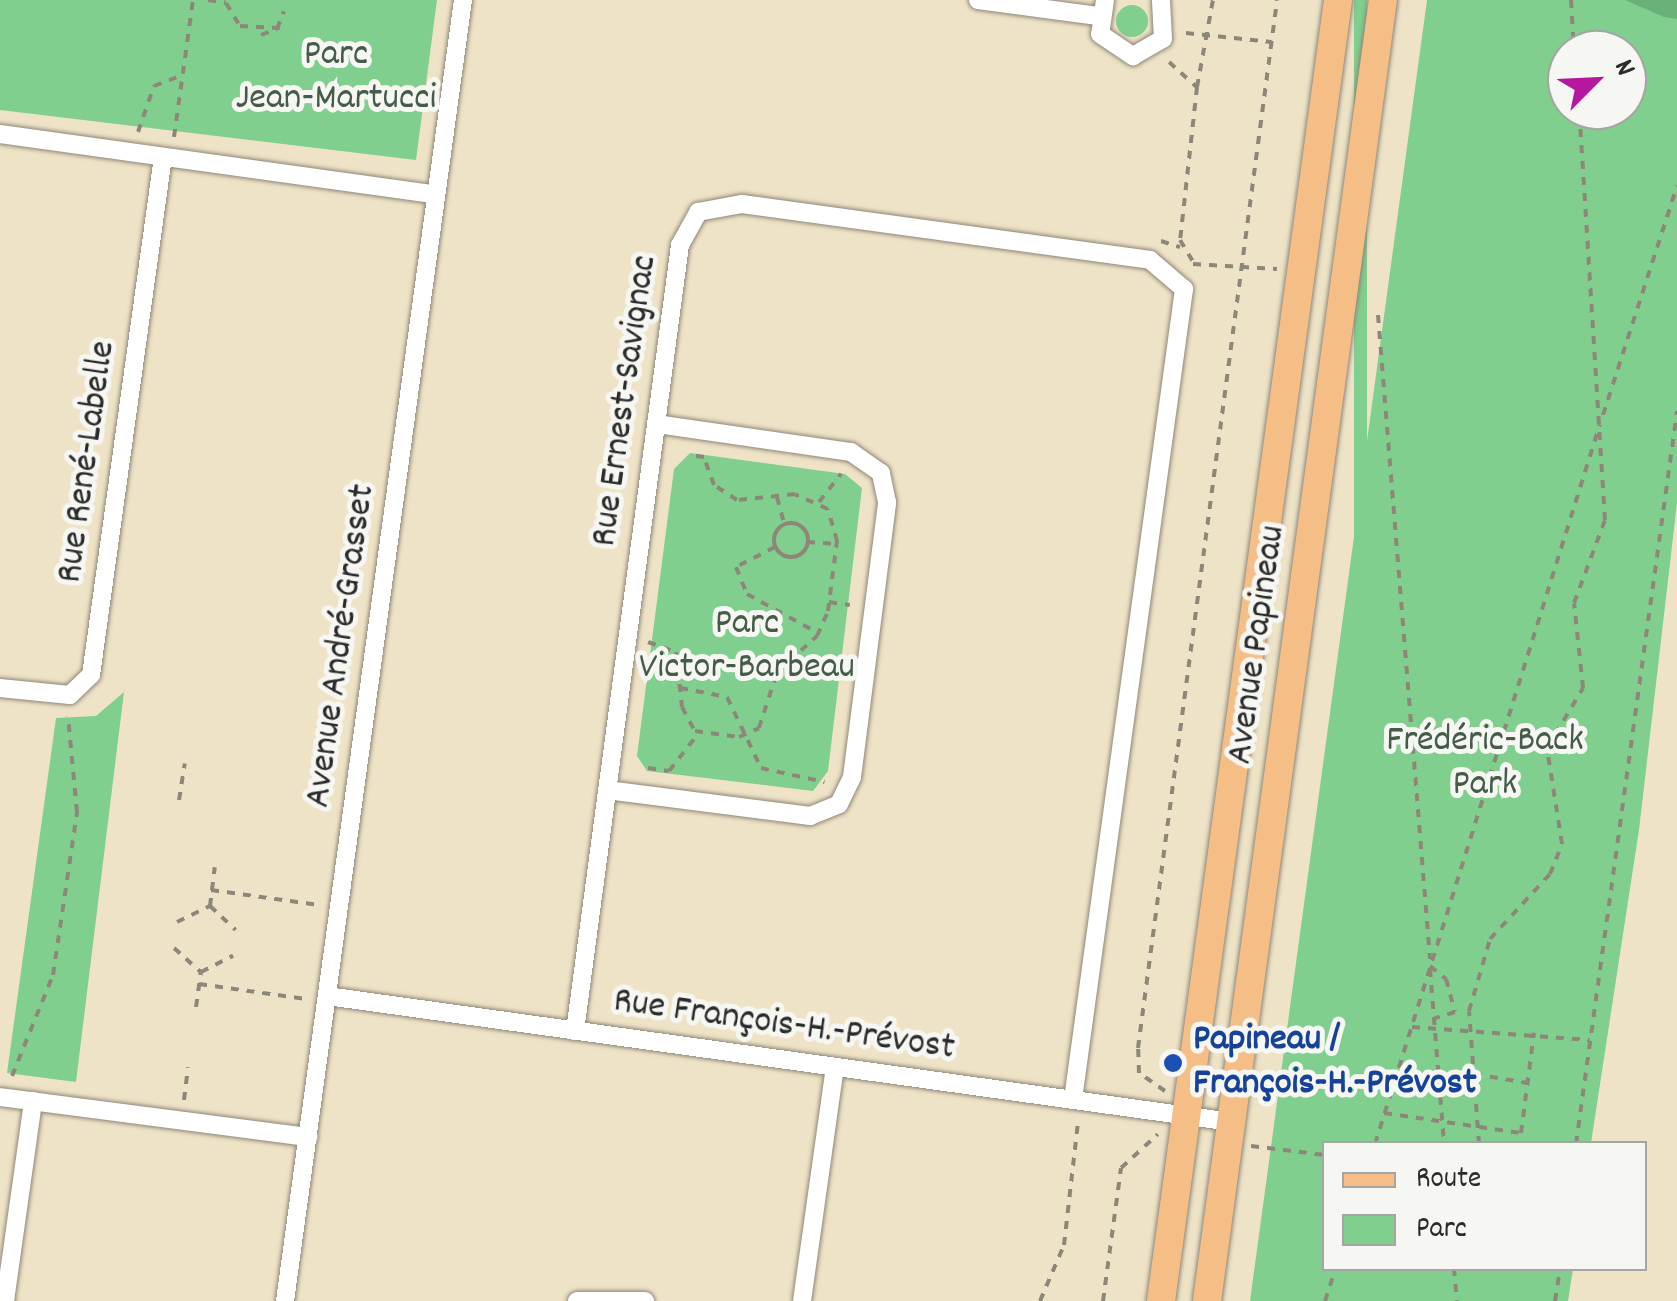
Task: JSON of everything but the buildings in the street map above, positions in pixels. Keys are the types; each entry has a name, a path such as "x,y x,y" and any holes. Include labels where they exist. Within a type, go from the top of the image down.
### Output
{"main road":[{"name":"Avenue Papineau","path":"1161,1301 1338,0"},
{"name":"Avenue Papineau","path":"1206,1301 1384,0"}],"street":[{"name":"Avenue André-Grasset","path":"286,1301 463,0"},
{"path":"978,0 1101,8 1111,48 1139,56 1166,34 1161,0"},
{"path":"0,134 436,194"},
{"name":"Rue René-Labelle","path":"0,688 70,695 92,675 162,157"},
{"name":"Rue Ernest-Savignac","path":"575,1030 682,236 718,204 1150,260 1177,276 1184,311 1073,1099"},
{"path":"607,790 810,816 838,804 852,777 887,502 881,473 851,452 656,424"},
{"name":"Rue François-H.-Prévost","path":"328,996 1231,1122"},
{"path":"802,1301 835,1067"},
{"path":"0,1096 308,1137"},
{"path":"5,1301 33,1101"},
{"path":"577,1301 644,1301"}],"path":[{"path":"174,137 193,0"},
{"path":"208,0 226,3 240,26 279,28"},
{"path":"1182,248 1197,86 1213,0"},
{"path":"1165,1092 1138,1073 1138,1048 1277,0"},
{"path":"1571,0 1573,30"},
{"path":"279,28 284,12"},
{"path":"260,35 279,28"},
{"path":"1186,33 1272,42"},
{"path":"1168,62 1197,86"},
{"path":"138,132 154,86 182,74"},
{"path":"1480,1141 1469,1024 1483,952 1550,874 1562,844 1546,759 1586,679 1574,602 1605,520 1602,420 1580,130"},
{"path":"1376,1141 1677,186"},
{"path":"1161,241 1182,248 1194,262 1282,270"},
{"path":"1378,315 1444,1141"},
{"path":"1576,1141 1677,411"},
{"path":"690,455 704,457 729,497 819,502"},
{"path":"819,502 841,474"},
{"path":"777,497 784,524 776,547 736,568 747,594 819,634"},
{"path":"698,734 743,736 762,722 782,665 819,634 829,602 837,544 819,502"},
{"path":"784,524 802,527 808,542"},
{"path":"776,547 793,556 808,542 837,544"},
{"path":"829,602 850,605"},
{"path":"648,642 676,652 680,688 698,734"},
{"path":"680,688 728,694 743,736 767,772 824,782"},
{"path":"12,1076 53,975 76,812 68,716"},
{"path":"648,768 669,771 698,734"},
{"path":"179,800 185,762"},
{"path":"210,906 214,867"},
{"path":"212,890 319,905"},
{"path":"177,922 210,906"},
{"path":"210,906 236,930"},
{"path":"174,948 201,972"},
{"path":"201,972 233,956"},
{"path":"1430,965 1446,980 1455,1012 1435,1018"},
{"path":"196,1007 201,972"},
{"path":"199,984 306,998"},
{"path":"1410,1026 1436,1031 1469,1024 1590,1040"},
{"path":"1384,1113 1521,1133 1534,1032"},
{"path":"184,1100 188,1067"},
{"path":"1474,1074 1528,1082"},
{"path":"1040,1301 1064,1245 1078,1120"},
{"path":"1103,1301 1120,1168 1159,1134"},
{"path":"1264,1148 1322,1155"},
{"path":"1325,1301 1335,1271"},
{"path":"1454,1271 1457,1301"},
{"path":"1555,1301 1560,1271"}],"green space":[{"name":"Parc Jean-Martucci","path":"0,0 437,0 416,160 0,110"},
{"path":"1354,0 1367,0 1367,1094 1354,1094"},
{"name":"Frédéric-Back Park","path":"1427,0 1677,0 1677,503 1639,830 1591,1141 1322,1141 1322,1271 1573,1271 1568,1301 1250,1301"},
{"path":"1625,0 1677,0 1677,19 1664,17"},
{"path":"1132,5 1143,10 1148,21 1143,32 1132,37 1121,32 1116,21 1121,10"},
{"name":"Parc Victor-Barbeau","path":"690,453 845,474 862,488 828,771 813,791 647,771 637,756 674,469"},
{"path":"124,692 76,1082 7,1073 56,718 96,716"}],"place":[{"name":"Papineau / François-H.-Prévost","path":"1173,1063"}]}
